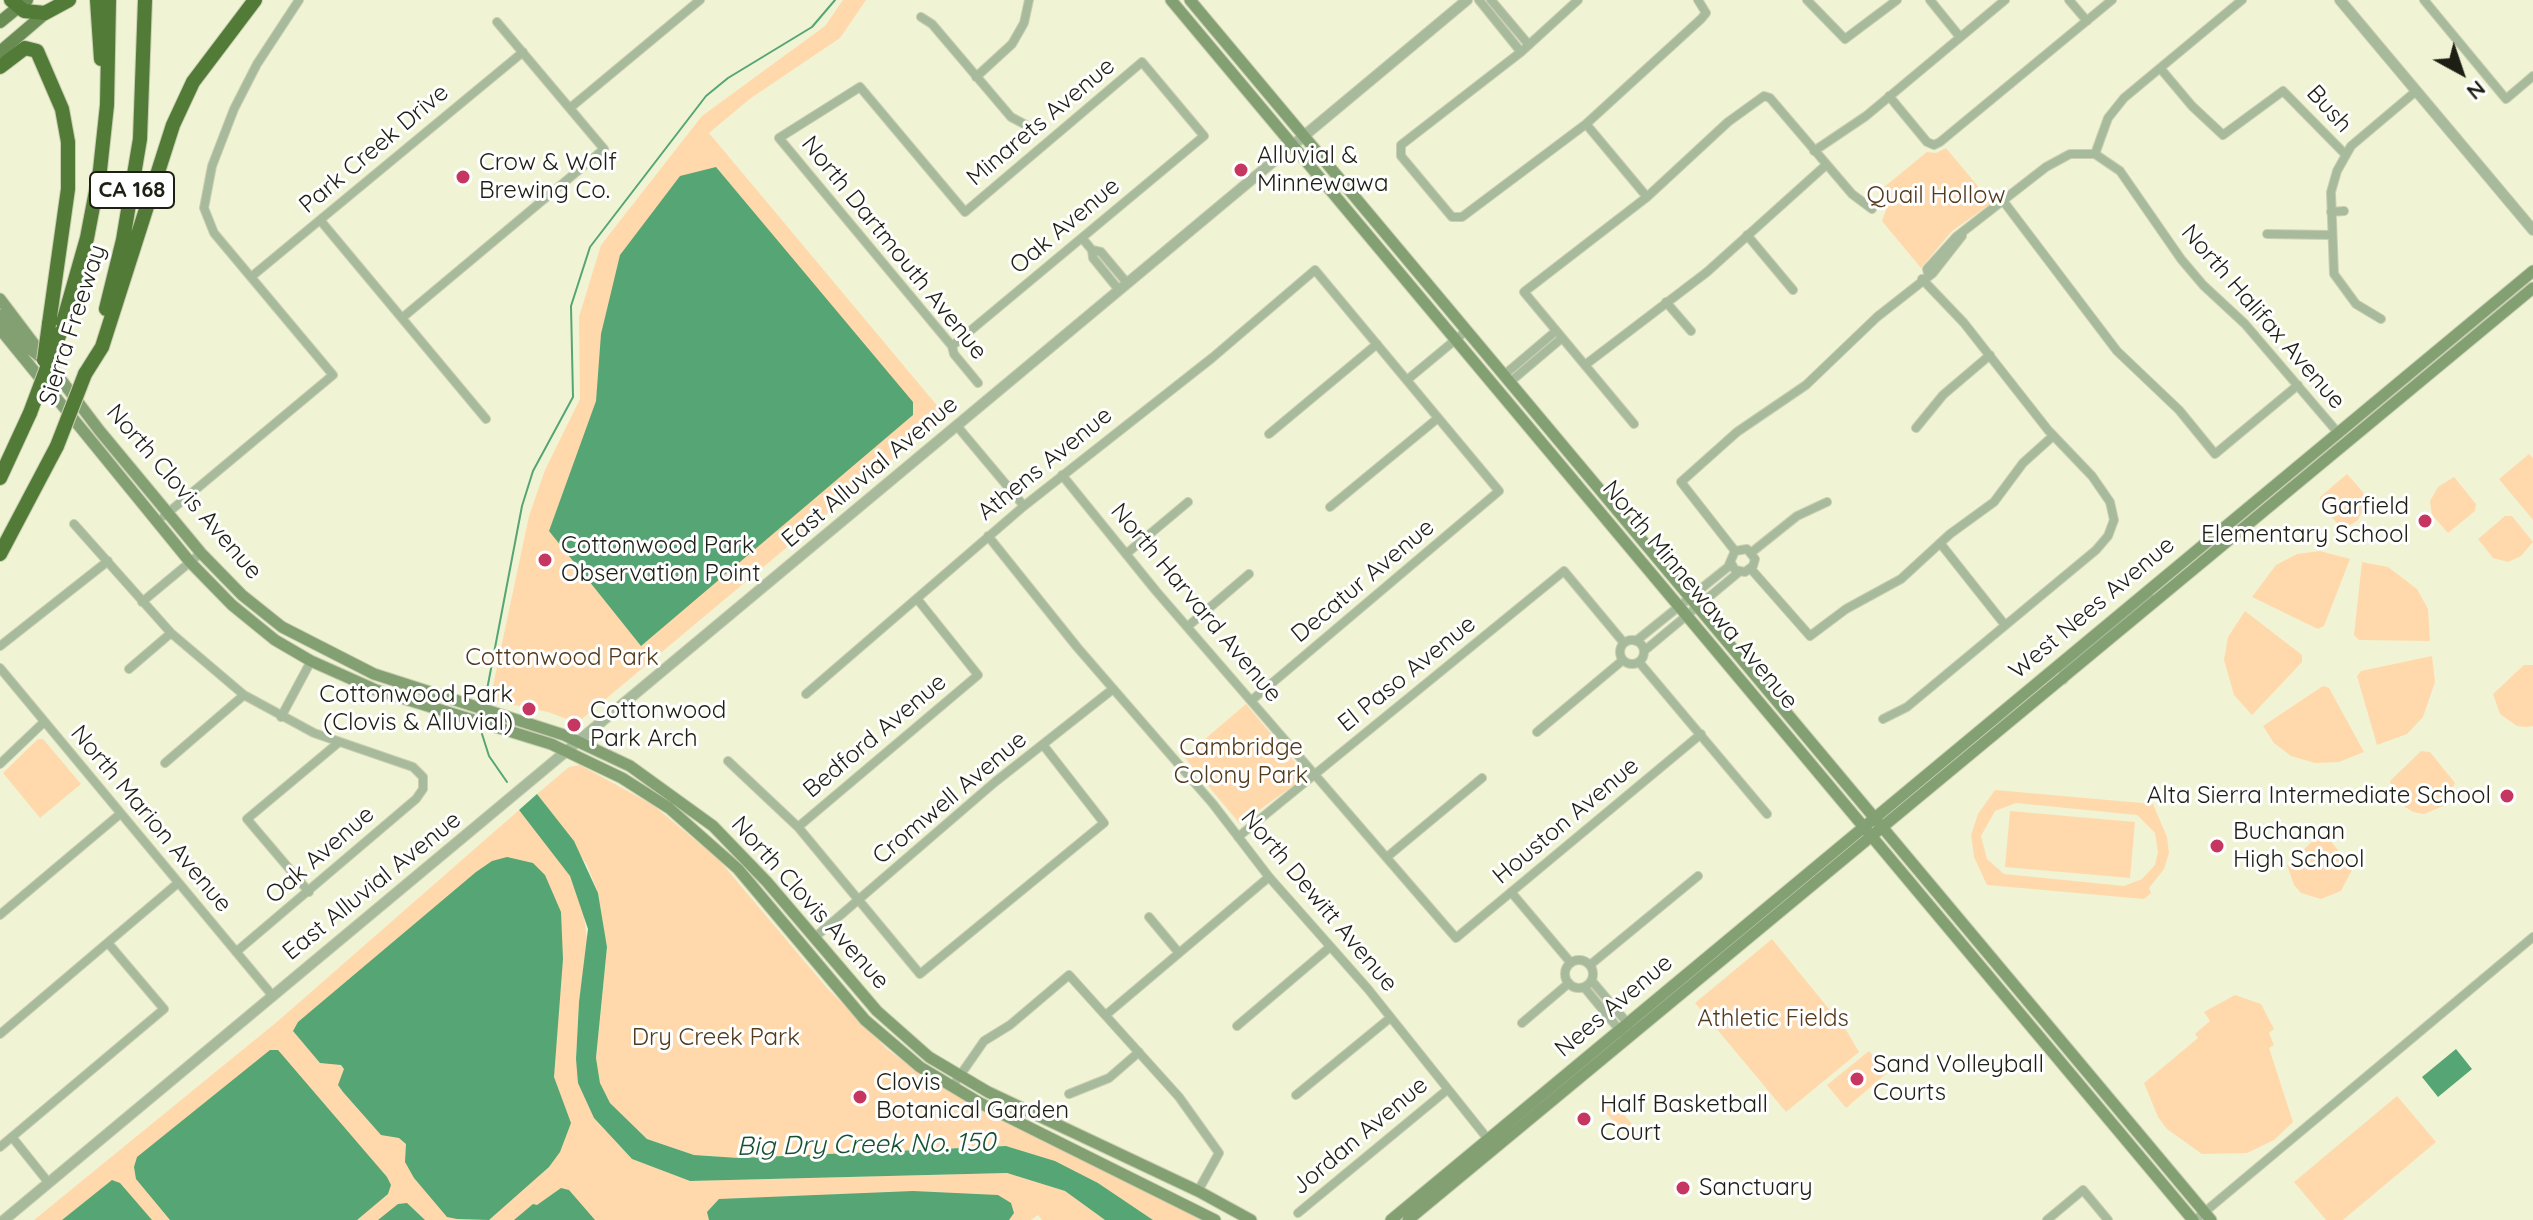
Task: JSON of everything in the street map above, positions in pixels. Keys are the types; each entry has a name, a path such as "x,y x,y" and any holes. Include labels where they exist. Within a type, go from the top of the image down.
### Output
{"highway":[{"path":"18,3 45,13 69,0"},
{"name":"Sierra Freeway","path":"0,478 40,387 54,328 87,238 104,137 106,11 97,0"},
{"name":"Sierra Freeway","path":"0,554 57,446 85,374 116,269 133,182 144,84 145,0"},
{"path":"85,374 102,347 173,125 193,82 255,0"},
{"path":"0,67 25,48 37,51 62,109 68,142 68,189 54,328"}],"main road":[{"path":"0,52 61,0"},
{"name":"North Minnewawa Avenue","path":"1171,0 2007,997 2201,1218"},
{"name":"North Minnewawa Avenue","path":"1190,0 2017,988 2201,1218"},
{"path":"0,22 18,3"},
{"name":"West Nees Avenue","path":"1879,822 2159,581 2533,271"},
{"name":"West Nees Avenue","path":"1868,830 2063,679 2533,288"},
{"name":"North Clovis Avenue","path":"0,299 201,553 242,595 282,627 339,659 388,679 579,741 630,766 713,826 877,1011 929,1057 960,1076 1127,1160 1198,1191 1251,1220"},
{"path":"0,315 22,343 52,366"},
{"name":"North Clovis Avenue","path":"0,329 190,562 253,623 311,661 376,690 567,751 622,778 669,808 738,869 865,1020 920,1067 952,1087 1215,1220"},
{"path":"311,661 331,664 376,682 388,679"},
{"name":"Nees Avenue","path":"1391,1220 1491,1143 1868,830"},
{"path":"738,869 761,887 803,936 814,938"},
{"path":"2007,997 2017,988"},
{"name":"Nees Avenue","path":"1408,1220 1491,1143"}],"street":[{"path":"157,521 333,375 208,225 205,199 223,133 244,86 299,0"},
{"path":"570,108 700,0"},
{"path":"976,77 1019,34 1029,0"},
{"name":"East Alluvial Avenue","path":"4,1220 1467,0"},
{"path":"1479,0 1525,48"},
{"path":"1491,0 1525,48"},
{"path":"1578,0 1525,48 1452,103 1398,151 1452,217 1462,217 1586,124 1701,19 1706,13 1698,0"},
{"path":"1807,0 1836,34 1845,39 1897,0"},
{"path":"1930,0 1960,37"},
{"path":"1814,151 1889,96 2005,0"},
{"path":"2069,0 2087,21"},
{"path":"1889,96 1927,142 1934,145 2112,0"},
{"path":"1735,551 1681,482 1737,432 1806,385 1933,273 1962,236 2058,159 2070,154 2095,154 2115,108 2242,0"},
{"path":"2340,0 2533,230"},
{"path":"2424,0 2506,99 2533,76"},
{"path":"921,17 932,24 1011,117 1026,125"},
{"path":"402,318 604,149 497,22"},
{"name":"Park Creek Drive","path":"251,277 523,52"},
{"name":"Oak Avenue","path":"952,346 1204,136 1142,62"},
{"name":"Minarets Avenue","path":"779,138 860,87 965,212 1142,62"},
{"name":"Bush","path":"2160,68 2192,106 2223,135 2283,91 2345,154"},
{"path":"2381,319 2356,304 2340,286 2331,262 2334,180 2345,154 2361,136 2415,92"},
{"path":"1634,424 1524,292 1647,197 1728,122 1764,96 1770,98 1852,194 1872,209"},
{"path":"1586,124 1647,197"},
{"name":"North Dartmouth Avenue","path":"779,138 952,346 954,354 978,383"},
{"name":"North Halifax Avenue","path":"2095,154 2120,171 2181,259 2203,285 2245,324 2339,434"},
{"path":"1585,365 1707,272 1826,165"},
{"path":"2004,202 2117,351 2179,410 2215,454 2298,385"},
{"path":"2331,212 2344,211"},
{"path":"320,220 486,419"},
{"path":"2267,234 2331,235"},
{"path":"1747,235 1793,290"},
{"path":"1082,238 1092,250 1101,252 1107,267 1123,287"},
{"name":"Athens Avenue","path":"806,694 1024,506 1193,373 1315,270 1377,344"},
{"path":"1883,719 1907,707 2102,544 2114,520 2102,490 2053,436 1925,277"},
{"path":"1666,302 1691,331"},
{"path":"1407,380 1466,331"},
{"path":"1507,379 1559,334"},
{"path":"1269,434 1377,344 1438,418 1330,507"},
{"path":"1916,428 1943,395 1990,355"},
{"name":"Decatur Avenue","path":"1252,700 1499,491 1438,418"},
{"path":"957,426 1024,506"},
{"path":"1751,569 1810,636 1846,609 1890,588 1940,543 1994,502 2023,463 2053,436"},
{"name":"North Harvard Avenue","path":"1062,475 1187,627 1456,938"},
{"path":"1126,554 1188,502"},
{"path":"1752,552 1797,516 1827,502"},
{"path":"2114,520 2125,521"},
{"path":"74,524 171,633 244,695 281,717 338,743 247,819 309,892"},
{"name":"North Dewitt Avenue","path":"988,536 1491,1143"},
{"path":"1940,543 2005,625"},
{"path":"1735,551 1744,548 1752,552"},
{"path":"1639,662 1630,664 1623,660 1620,653 1624,643 1636,641 1694,601 1731,563 1735,551"},
{"path":"1694,601 1739,572 1751,569 1754,563 1752,552"},
{"path":"142,602 201,553"},
{"path":"0,646 108,561"},
{"path":"1731,563 1739,572"},
{"name":"El Paso Avenue","path":"1238,837 1564,571 1624,643"},
{"path":"1187,627 1249,574"},
{"path":"2063,679 2065,668 2142,603 2159,581"},
{"name":"Bedford Avenue","path":"798,827 978,675 918,600"},
{"path":"1639,662 1644,651 1683,610"},
{"path":"129,669 171,633"},
{"path":"1636,641 1644,651"},
{"path":"1537,732 1623,660"},
{"path":"281,717 311,661"},
{"path":"1639,662 1767,814"},
{"name":"North Marion Avenue","path":"0,668 272,995"},
{"name":"Cromwell Avenue","path":"814,938 995,782 1113,689"},
{"path":"165,763 244,695"},
{"path":"0,764 44,722"},
{"name":"Houston Avenue","path":"1456,938 1701,734"},
{"name":"Oak Avenue","path":"236,952 416,799 424,783 413,767 338,743"},
{"path":"728,761 798,827 920,974 1104,823 1044,746"},
{"path":"1387,857 1482,778"},
{"path":"0,915 120,814"},
{"path":"1627,1031 1588,984 1590,965 1698,876"},
{"path":"1107,1014 1269,877"},
{"path":"0,1034 178,883"},
{"path":"1511,892 1571,963"},
{"path":"1149,917 1179,953"},
{"path":"2201,1218 2533,937"},
{"path":"0,1147 164,1009 108,943"},
{"path":"1237,1026 1330,947"},
{"path":"1569,983 1565,973 1571,963 1581,960 1590,965"},
{"path":"952,1087 984,1041 1010,1025 1069,975 1179,1097 1219,1153 1198,1191"},
{"path":"1522,1023 1569,983 1588,984"},
{"path":"1296,1095 1390,1018"},
{"path":"1069,1094 1109,1078 1139,1052"},
{"name":"Jordan Avenue","path":"1298,1213 1447,1090"},
{"path":"12,1137 48,1182"},
{"path":"2047,1220 2083,1190 2108,1220"}],"green space":[{"name":"Cottonwood Park","path":"843,0 866,0 840,38 751,98 709,133 945,415 577,723 548,712 490,700 529,516 545,470 580,399 579,317 601,245 702,116 825,26"},
{"name":"Quail Hollow","path":"1946,148 1992,203 1952,231 1921,268 1882,221 1888,204 1878,192 1927,152 1936,153"},
{"path":"2529,454 2533,458 2533,520 2499,479"},
{"path":"2347,474 2363,492 2365,506 2358,520 2343,530 2320,504 2320,497"},
{"path":"2454,477 2476,504 2475,511 2448,533 2432,515 2430,501 2438,487"},
{"path":"2505,516 2512,516 2533,542 2521,556 2508,562 2493,558 2478,539"},
{"path":"2320,551 2350,559 2324,626 2318,629 2252,597 2276,565 2297,554"},
{"path":"2362,562 2388,567 2417,589 2428,609 2430,641 2359,640 2354,635"},
{"path":"2245,611 2302,655 2302,662 2252,715 2234,695 2224,660 2228,637"},
{"path":"2432,656 2435,682 2423,717 2407,734 2377,745 2357,676 2361,671"},
{"path":"2524,665 2533,665 2533,726 2527,727 2517,726 2500,714 2493,694"},
{"path":"2323,686 2329,688 2364,752 2339,762 2315,763 2291,756 2274,743 2263,726"},
{"name":"Cambridge Colony Park","path":"1246,704 1304,773 1301,780 1240,824 1184,757"},
{"path":"38,739 43,739 81,784 40,818 3,773"},
{"path":"2421,751 2430,752 2455,783 2443,806 2424,814 2413,812 2396,801 2390,781"},
{"name":"Dry Creek Park","path":"580,765 653,805 719,860 827,988 887,1049 915,1070 990,1115 1204,1220 1153,1220 1098,1183 1055,1161 1006,1146 739,1158 694,1155 647,1139 610,1103 600,1083 596,1059 607,947 598,893 587,865 537,794 569,767"},
{"path":"1995,790 2153,804 2167,837 2169,853 2164,869 2149,888 2151,893 2144,899 1987,885 1974,857 1971,835 1978,814","holes":["2016,803 2137,815 2155,833 2158,852 2155,865 2142,879 2124,886 2004,874 1987,859 1981,836 1995,811"]},
{"path":"519,810 570,876 583,909 588,947 579,1002 576,1059 594,1118 632,1159 690,1181 1007,1173 1065,1191 1105,1220 1042,1220 1038,1215 1031,1220 34,1220 278,1021"},
{"path":"2010,811 2135,822 2130,878 2005,867"},
{"path":"2318,836 2327,837 2353,868 2341,891 2321,899 2301,893 2294,885 2287,865"},
{"name":"Athletic Fields","path":"1772,939 1846,1030 1859,1052 1786,1112 1695,1003"},
{"path":"2235,995 2261,1004 2274,1029 2269,1033 2274,1045 2269,1048 2293,1122 2274,1140 2247,1153 2202,1154 2167,1129 2158,1117 2144,1083 2198,1038 2195,1034 2210,1021 2204,1012"},
{"name":"Sand Volleyball Courts","path":"1869,1051 1887,1073 1846,1108 1827,1085"},
{"path":"2397,1096 2436,1142 2343,1220 2326,1220 2294,1182"},
{"path":"1610,1100 1642,1136 1631,1142 1601,1107"}],"shaded area":[{"path":"716,167 913,402 913,415 641,646 549,531 596,401 601,334 620,255 680,176"},
{"path":"537,794 574,841 598,893 607,947 596,1058 600,1083 610,1103 647,1139 694,1155 739,1158 1006,1146 1055,1161 1098,1183 1153,1220 1105,1220 1065,1191 1007,1173 690,1181 632,1159 594,1118 578,1083 579,1002 588,929 570,876 519,810"},
{"path":"507,857 533,863 545,875 561,912 563,959 554,1077 571,1123 560,1152 549,1167 489,1220 457,1219 447,1217 414,1178 405,1162 406,1144 399,1138 381,1135 343,1092 338,1085 344,1069 341,1065 320,1063 293,1031 298,1022 476,872 492,861"},
{"path":"2456,1049 2472,1069 2438,1097 2422,1077"},
{"path":"270,1050 278,1050 387,1177 391,1185 388,1194 357,1220 170,1220 136,1179 134,1167 137,1157"},
{"path":"112,1180 120,1183 152,1220 62,1220"},
{"path":"561,1188 569,1190 595,1220 514,1220 533,1204 537,1205"},
{"path":"913,1191 998,1195 1011,1203 1014,1213 1009,1220 709,1220 707,1212 719,1199"},
{"path":"407,1203 425,1220 378,1220 398,1204"}],"waterway":[{"name":"Big Dry Creek No. 150","path":"486,695 522,506 533,471 573,397 571,306 590,247 706,96 728,78 812,27 835,0"},
{"name":"Big Dry Creek No. 150","path":"482,734 489,756 507,782"}],"place":[{"name":"Alluvial & Minnewawa","path":"1241,170"},
{"name":"Crow & Wolf Brewing Co.","path":"463,177"},
{"name":"Garfield Elementary School","path":"2425,521"},
{"name":"Cottonwood Park Observation Point","path":"545,560"},
{"name":"Cottonwood Park (Clovis & Alluvial)","path":"529,709"},
{"name":"Cottonwood Park Arch","path":"574,725"},
{"name":"Alta Sierra Intermediate School","path":"2507,796"},
{"name":"Buchanan High School","path":"2217,846"},
{"name":"Sand Volleyball Courts","path":"1857,1079"},
{"name":"Clovis Botanical Garden","path":"860,1097"},
{"name":"Half Basketball Court","path":"1584,1119"},
{"name":"Sanctuary","path":"1683,1188"}]}
